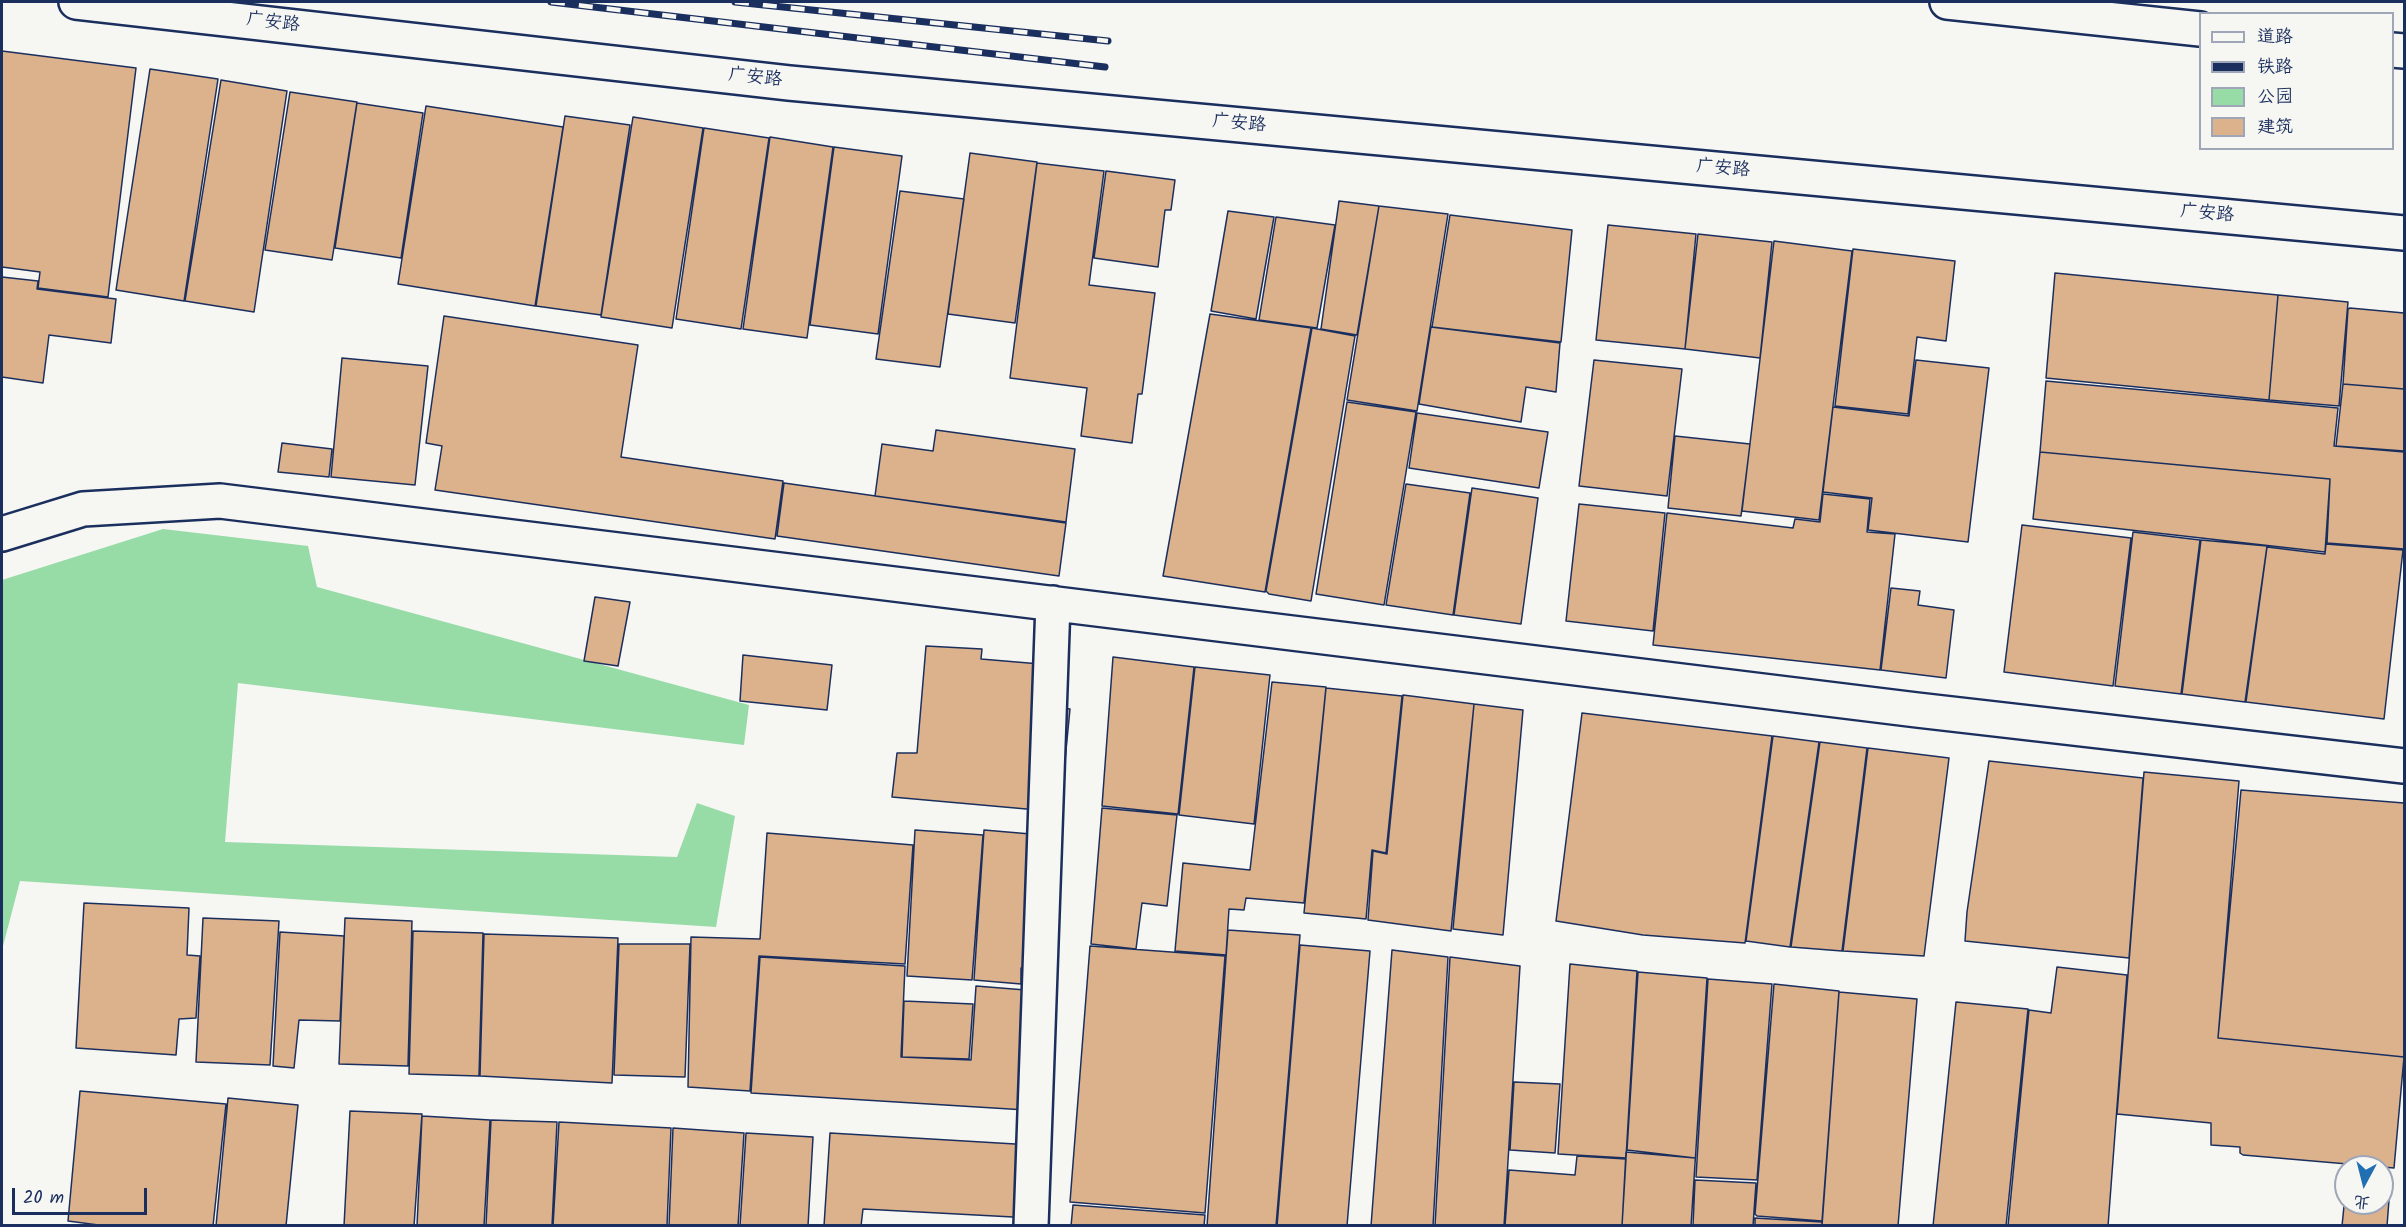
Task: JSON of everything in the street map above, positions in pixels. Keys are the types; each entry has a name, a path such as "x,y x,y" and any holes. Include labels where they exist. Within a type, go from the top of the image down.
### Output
{"main road":[{"name":"广安路","path":"88,2 789,83 2404,233"},
{"path":"1947,2 2199,29"},
{"path":"2,534 83,509 220,501 1917,710 2404,766"},
{"path":"1031,1226 1053,603"}],"green space":[{"path":"163,529 308,546 317,587 749,705 744,745 238,683 225,842 677,857 697,803 735,816 716,927 20,881 2,950 2,580"}],"building":[{"path":"2,51 136,68 108,297 38,288 40,272 2,267"},
{"path":"150,69 218,79 184,301 116,290"},
{"path":"221,80 287,91 254,312 185,301"},
{"path":"290,92 357,102 332,260 265,250"},
{"path":"357,103 423,113 401,258 335,248"},
{"path":"426,106 563,127 535,306 398,284"},
{"path":"565,116 630,125 601,315 536,306"},
{"path":"633,117 703,128 672,328 601,317"},
{"path":"704,128 769,138 741,329 676,319"},
{"path":"770,137 833,147 807,338 743,329"},
{"path":"834,147 902,156 878,334 810,325"},
{"path":"970,153 1037,162 1015,323 948,314"},
{"path":"1037,163 1104,171 1089,285 1155,293 1142,394 1138,394 1132,443 1081,436 1087,388 1010,378"},
{"path":"1106,171 1175,180 1171,210 1165,210 1158,267 1094,258"},
{"path":"900,191 964,199 940,367 876,359"},
{"path":"1339,201 1379,206 1357,335 1321,329"},
{"path":"1379,206 1448,214 1417,411 1347,400"},
{"path":"1228,211 1274,217 1256,319 1211,311"},
{"path":"1450,215 1572,230 1561,342 1432,327"},
{"path":"1276,217 1335,225 1317,328 1259,320"},
{"path":"1608,225 1696,234 1685,349 1596,340"},
{"path":"1698,234 1772,242 1760,358 1685,349"},
{"path":"1774,241 1852,251 1819,520 1742,511"},
{"path":"1853,249 1955,261 1946,341 1917,337 1908,414 1835,406"},
{"path":"2055,273 2278,295 2269,400 2046,378"},
{"path":"2,277 38,281 37,289 116,299 111,343 49,335 43,383 2,377"},
{"path":"2278,295 2348,302 2339,406 2269,400"},
{"path":"2348,309 2404,313 2404,389 2343,384"},
{"path":"1210,314 1311,328 1265,592 1163,576"},
{"path":"444,316 638,345 621,457 783,481 775,539 435,490 442,446 426,443"},
{"path":"1431,327 1560,343 1556,392 1526,387 1521,422 1419,404"},
{"path":"1312,328 1355,336 1311,601 1269,594 1266,591"},
{"path":"342,358 428,366 415,485 331,477"},
{"path":"1594,360 1682,369 1667,496 1579,486"},
{"path":"1916,360 1989,368 1968,542 1868,530 1872,498 1823,492 1833,407 1909,416"},
{"path":"2046,381 2338,408 2334,446 2404,452 2404,549 2327,543 2330,479 2040,452"},
{"path":"2343,384 2404,389 2404,451 2336,446"},
{"path":"1347,402 1416,412 1384,605 1316,594"},
{"path":"1417,413 1548,432 1539,488 1409,468"},
{"path":"936,430 1075,449 1066,522 875,496 882,444 933,451"},
{"path":"1675,436 1750,444 1741,516 1668,508"},
{"path":"282,443 332,449 329,477 278,472"},
{"path":"2040,452 2330,479 2325,552 2033,519"},
{"path":"784,483 1066,523 1059,576 777,536"},
{"path":"1406,484 1470,493 1453,615 1386,605"},
{"path":"1472,488 1538,498 1521,624 1454,615"},
{"path":"1823,494 1870,499 1867,532 1895,534 1880,670 1653,645 1667,513 1793,528 1795,519 1820,522"},
{"path":"1579,504 1665,513 1653,631 1566,621"},
{"path":"2022,525 2131,538 2113,686 2004,672"},
{"path":"2133,532 2200,540 2181,694 2115,686"},
{"path":"2201,540 2267,546 2245,702 2182,694"},
{"path":"2326,544 2403,550 2384,719 2246,702 2267,547 2325,554"},
{"path":"1891,588 1920,591 1918,605 1954,610 1946,678 1881,670"},
{"path":"595,597 630,602 618,666 584,661"},
{"path":"926,646 982,649 981,659 1064,666 1060,708 1070,709 1060,812 892,797 897,753 917,753"},
{"path":"743,655 832,665 827,710 740,701"},
{"path":"1113,657 1194,667 1178,814 1102,806"},
{"path":"1195,667 1270,675 1254,824 1179,815"},
{"path":"1272,682 1326,687 1304,903 1246,898 1244,910 1229,909 1226,955 1175,951 1183,863 1250,870"},
{"path":"1326,688 1402,696 1386,853 1372,850 1366,919 1304,913"},
{"path":"1403,695 1474,704 1451,931 1368,920 1373,851 1387,854"},
{"path":"1474,704 1523,710 1503,935 1453,929"},
{"path":"1582,713 1772,736 1745,943 1643,935 1556,921"},
{"path":"1773,736 1819,742 1790,947 1746,941"},
{"path":"1820,742 1867,748 1842,951 1791,947"},
{"path":"1868,748 1949,758 1924,956 1843,951"},
{"path":"1989,761 2143,778 2129,958 1965,941 1967,912"},
{"path":"2144,772 2239,781 2218,1038 2404,1057 2394,1168 2394,1155 2334,1155 2334,1163 2243,1155 2240,1153 2240,1147 2211,1145 2211,1123 2117,1114"},
{"path":"2241,790 2404,803 2404,1057 2218,1038"},
{"path":"1102,808 1177,815 1167,906 1142,903 1136,949 1091,944"},
{"path":"915,830 983,835 972,980 907,976"},
{"path":"984,830 1054,836 1045,968 1021,968 1021,984 974,980"},
{"path":"767,833 913,845 905,964 759,956 750,1091 688,1087 691,937 760,939"},
{"path":"84,903 189,908 187,955 200,956 196,1018 179,1019 176,1055 76,1048"},
{"path":"203,918 279,921 270,1065 196,1062"},
{"path":"345,918 412,921 408,1066 339,1064"},
{"path":"1228,930 1300,935 1276,1226 1207,1226"},
{"path":"413,931 483,933 479,1076 409,1074"},
{"path":"280,932 344,936 340,1021 299,1020 294,1068 273,1066"},
{"path":"484,934 618,938 612,1083 480,1076"},
{"path":"619,944 690,944 685,1077 614,1075"},
{"path":"1300,945 1370,951 1347,1226 1277,1226"},
{"path":"1090,946 1225,956 1205,1213 1070,1202"},
{"path":"1392,950 1448,957 1433,1226 1371,1226"},
{"path":"760,957 905,966 901,1057 971,1060 976,986 1050,992 1042,1111 751,1093"},
{"path":"1450,957 1520,966 1504,1226 1435,1226"},
{"path":"1570,964 1637,971 1626,1158 1558,1154"},
{"path":"2057,967 2127,975 2108,1226 2008,1226 2029,1010 2051,1013"},
{"path":"1638,972 1707,978 1691,1226 1622,1226 1626,1152 1695,1158 1627,1150"},
{"path":"1708,979 1772,984 1757,1180 1696,1177"},
{"path":"1774,984 1839,991 1822,1221 1755,1214"},
{"path":"1839,992 1917,999 1898,1226 1822,1226"},
{"path":"904,1001 973,1004 969,1059 902,1057"},
{"path":"1956,1002 2028,1009 2006,1226 1933,1226"},
{"path":"1514,1082 1560,1084 1555,1153 1510,1150"},
{"path":"80,1091 226,1104 213,1226 106,1226 68,1221"},
{"path":"228,1098 298,1105 286,1226 216,1226"},
{"path":"350,1111 422,1114 414,1226 344,1226"},
{"path":"422,1116 490,1120 484,1226 417,1226"},
{"path":"491,1120 557,1122 552,1226 486,1226"},
{"path":"559,1122 671,1128 667,1226 553,1226"},
{"path":"673,1128 744,1133 738,1226 669,1226"},
{"path":"746,1133 813,1137 808,1226 740,1226"},
{"path":"830,1133 1032,1145 1032,1218 863,1209 861,1226 824,1226"},
{"path":"1577,1156 1626,1159 1622,1226 1505,1226 1509,1170 1575,1175"},
{"path":"1695,1180 1756,1183 1753,1226 1693,1226"},
{"path":"1073,1205 1205,1215 1204,1226 1071,1226"},
{"path":"2343,1215 2388,1215 2387,1226 2342,1226"},
{"path":"1755,1218 1822,1222 1822,1226 1755,1226"}],"railway":[{"path":"551,2 1105,67"},
{"path":"735,2 1108,41"}]}
